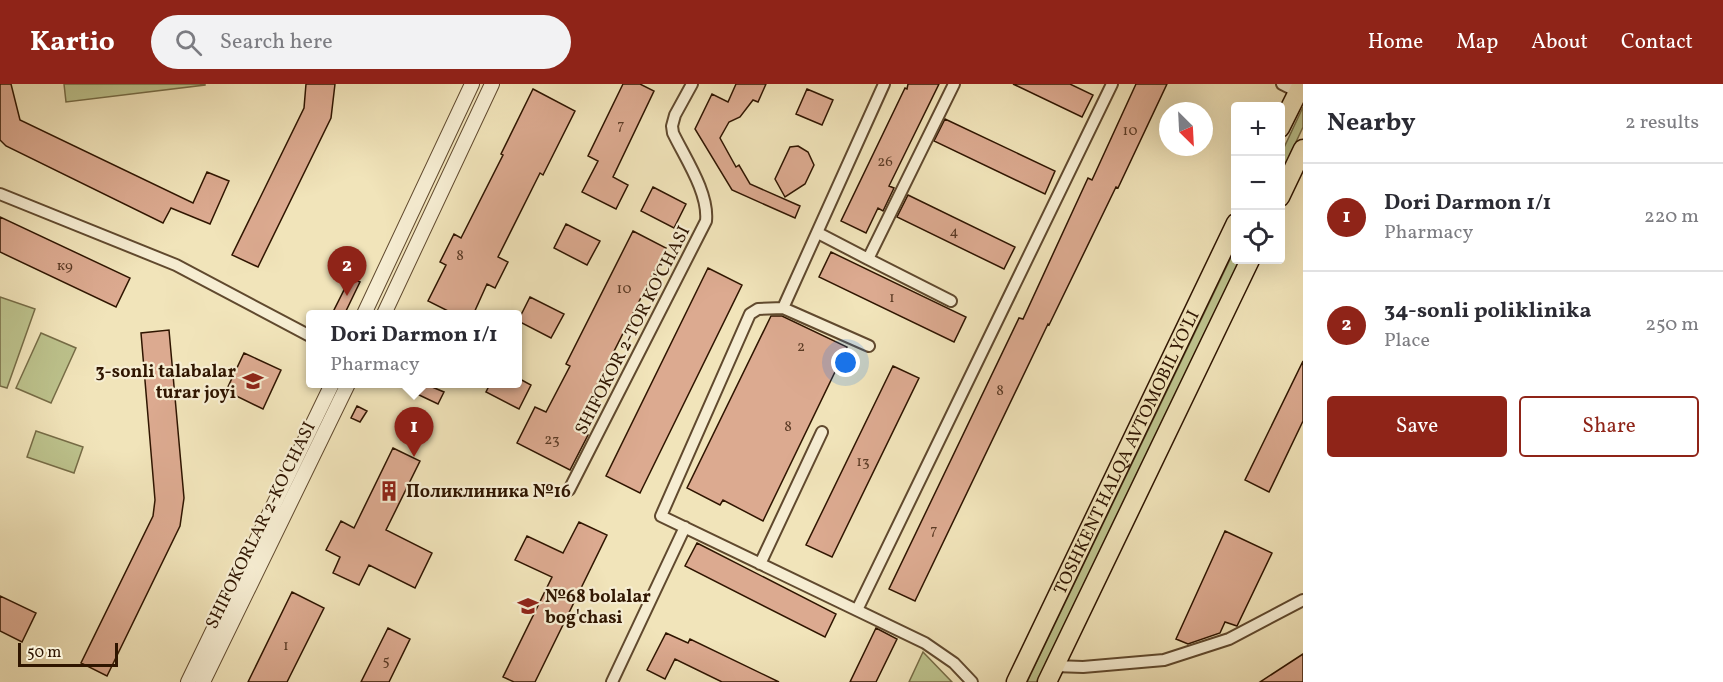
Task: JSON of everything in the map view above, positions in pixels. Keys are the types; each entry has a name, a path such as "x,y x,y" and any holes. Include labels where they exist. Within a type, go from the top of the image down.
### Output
{"highway":[{"path":"1285,115 1294,87"},
{"path":"1285,187 1303,149"},
{"name":"TOSHKENT HALQA AVTOMOBIL YO'LI","path":"1016,682 1231,233"},
{"name":"TOSHKENT HALQA AVTOMOBIL YO'LI","path":"1051,674 1248,264"}],"street":[{"path":"366,310 472,84"},
{"path":"386,310 492,84"},
{"name":"SHIFOKOR 2-TOR KO'CHASI","path":"569,490 706,221 707,209 703,196 673,133 672,126 692,84"},
{"path":"783,309 884,84"},
{"path":"868,259 954,84"},
{"path":"857,610 1112,84"},
{"path":"0,195 176,266 306,334"},
{"path":"818,234 951,301"},
{"path":"869,346 783,309 758,309 750,314 661,516 925,643 954,663 972,682"},
{"name":"SHIFOKORLAR 2-KO'CHASI","path":"188,682 330,388"},
{"name":"SHIFOKORLAR 2-KO'CHASI","path":"203,682 346,388"},
{"path":"760,564 822,432"},
{"path":"612,682 685,527"},
{"path":"1051,674 1083,667 1164,660 1229,639 1303,600"}],"green space":[{"path":"64,84 205,84 205,85 66,102"},
{"path":"1303,107 1303,127 1285,165 1285,145"},
{"path":"1231,257 1231,264 1238,264 1037,682 1027,682"},
{"path":"0,297 35,309 7,388 0,386"},
{"path":"41,333 76,348 51,403 16,388"},
{"path":"36,431 83,447 74,473 27,457"},
{"path":"923,652 952,682 909,682"}],"building":[{"path":"0,84 11,84 20,120 193,203 207,172 229,181 210,224 171,208 163,223 6,146 0,140"},
{"path":"306,84 335,84 331,118 258,267 232,255 304,108"},
{"path":"623,84 640,84 654,91 613,177 628,185 616,209 582,192 598,161 588,156"},
{"path":"736,84 766,84 758,102 753,100 740,117 729,122 720,138 736,167 739,165 750,184 800,206 795,218 732,190 695,129 712,94 728,102"},
{"path":"908,84 939,84 889,186 894,188 883,211 878,208 866,233 841,221"},
{"path":"1013,84 1070,84 1093,95 1082,117"},
{"path":"1136,84 1167,84 1118,188 1116,187 1048,324 915,601 889,589 1019,318 1023,319 1088,178 1092,180"},
{"path":"533,89 575,111 543,175 540,173 498,257 508,262 495,288 487,284 475,310 446,310 428,301 446,265 440,262 454,234 461,238 503,155 501,154"},
{"path":"807,89 833,100 822,125 796,114"},
{"path":"945,119 1055,171 1045,194 934,141"},
{"path":"798,146 808,152 814,165 805,184 785,197 775,179 790,147"},
{"path":"653,187 686,204 674,228 641,211"},
{"path":"908,195 1015,247 1004,269 897,217"},
{"path":"0,217 130,278 116,307 0,252"},
{"path":"566,224 600,241 587,265 554,248"},
{"path":"633,231 666,248 592,395 596,396 579,430 588,435 570,470 517,443 535,407 546,412 570,366 566,364"},
{"path":"831,252 966,317 954,342 819,277"},
{"path":"708,268 742,285 640,493 606,476"},
{"path":"350,278 360,282 346,310 334,310"},
{"path":"530,297 564,314 551,338 522,323 522,313"},
{"path":"771,316 782,316 847,347 763,521 723,500 720,505 687,488"},
{"path":"169,330 184,498 180,526 107,676 81,663 153,516 155,500 141,333"},
{"name":"3-sonli talabalar turar joyi","path":"244,353 281,370 263,409 226,391"},
{"path":"1303,361 1303,421 1269,492 1245,480"},
{"path":"893,366 919,378 832,557 806,545"},
{"path":"522,380 531,385 519,409 486,392 488,388 522,388"},
{"path":"404,388 434,388 444,392 438,404"},
{"path":"357,406 367,411 360,422 351,418"},
{"name":"Поликлиника №16","path":"393,448 420,461 386,530 432,553 415,588 369,565 359,585 333,573 340,557 326,550 341,521 354,528"},
{"path":"579,522 607,535 535,682 514,682 503,677 552,577 515,560 527,536 563,553"},
{"path":"1225,531 1272,553 1237,626 1225,622 1220,633 1188,644 1176,639"},
{"path":"697,543 836,614 825,637 685,566"},
{"path":"292,592 324,608 287,682 248,682"},
{"path":"0,596 36,613 22,642 0,631"},
{"path":"388,628 410,639 389,682 361,682"},
{"path":"876,628 897,639 876,682 850,682"},
{"path":"666,633 688,643 690,639 779,682 722,682 675,659 665,679 647,670"},
{"path":"1303,654 1303,682 1260,682"}],"place":[{"name":"34-sonli poliklinika","path":"347,296"},
{"name":"3-sonli talabalar turar joyi","path":"253,381"},
{"name":"Dori Darmon 1/1","path":"414,457"},
{"name":"Поликлиника №16","path":"389,491"},
{"name":"№68 bolalar bog'chasi","path":"528,606"}]}
